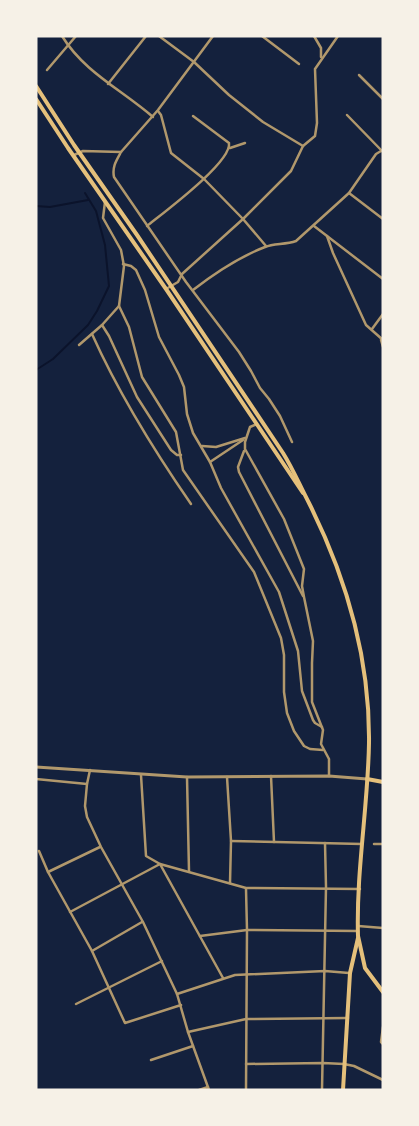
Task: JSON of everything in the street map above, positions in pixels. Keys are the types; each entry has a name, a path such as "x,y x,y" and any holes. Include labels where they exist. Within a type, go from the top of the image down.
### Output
{"main road":[{"path":"36,86 300,481 336,563 347,597 363,672 369,743 358,931 350,973 343,1090"},
{"path":"36,99 308,501"},
{"path":"216,364 221,361"},
{"path":"367,779 383,782"},
{"path":"358,931 365,968 383,992"}],"street":[{"path":"62,36 68,47 99,77 153,117"},
{"path":"47,70 76,36"},
{"path":"108,84 146,36"},
{"path":"159,36 194,62 263,122 303,146"},
{"path":"213,36 153,117 121,152 114,164 114,177 186,282 252,371 260,388 280,416 292,442"},
{"path":"262,36 299,64"},
{"path":"314,36 321,48 321,59"},
{"path":"178,282 182,274 243,219 291,171 303,146 315,136 317,129 316,69 338,36"},
{"path":"359,75 383,99"},
{"path":"158,110 171,153 204,179 266,246"},
{"path":"193,290 215,272 266,246 288,244 296,241 350,193 376,154 382,152 347,115"},
{"path":"147,226 204,179 228,154 230,143 193,116"},
{"path":"230,148 245,143"},
{"path":"73,156 79,152 121,152"},
{"path":"350,193 383,219"},
{"path":"105,202 103,218 121,250 124,264 119,306 129,327 142,377 176,432 183,470 254,572 280,638 284,655 284,692 290,723 304,746 310,749 323,750"},
{"path":"314,226 383,279"},
{"path":"327,236 366,325 382,339 383,347"},
{"path":"124,264 136,270 145,290 159,337 184,387 186,414 193,433 210,462 221,488 270,574 286,613 298,650 302,691 313,720 322,727"},
{"path":"166,289 178,282 186,282"},
{"path":"79,345 102,325 119,306"},
{"path":"371,329 383,314"},
{"path":"102,325 138,397 171,450 181,456"},
{"path":"92,334 106,366 130,410 191,504"},
{"path":"257,424 250,427 245,449 238,467 239,472 304,597"},
{"path":"201,445 216,447 246,438"},
{"path":"210,462 246,438"},
{"path":"245,449 247,456 284,519 304,569 302,586 313,641 312,702 322,727 321,744 328,759 329,776"},
{"path":"36,767 187,777 329,776 367,779"},
{"path":"90,770 86,784 86,812 101,847 143,922 177,994 188,1032 209,1088 199,1090"},
{"path":"141,775 146,856 160,864 246,888 326,887 360,889"},
{"path":"226,776 231,840 230,883"},
{"path":"271,776 274,842"},
{"path":"187,777 189,871"},
{"path":"36,779 86,784"},
{"path":"231,840 363,844"},
{"path":"322,1090 325,971 325,843"},
{"path":"374,844 383,844"},
{"path":"48,872 101,847"},
{"path":"39,851 48,872 92,951 125,1023 181,1005"},
{"path":"70,912 160,864"},
{"path":"160,864 223,978"},
{"path":"246,888 246,1090"},
{"path":"92,951 143,922"},
{"path":"200,936 247,930 358,931 383,928"},
{"path":"76,1004 162,961"},
{"path":"177,994 235,974 325,971 350,973"},
{"path":"188,1032 246,1019 348,1018"},
{"path":"383,1027 381,1042 383,1044"},
{"path":"151,1060 193,1046"},
{"path":"246,1064 323,1062 344,1064 354,1066 383,1080"}],"waterway":[{"path":"36,370 53,359 88,325 109,286 105,245 96,211 85,193"},
{"path":"36,206 50,207 88,200"}]}
